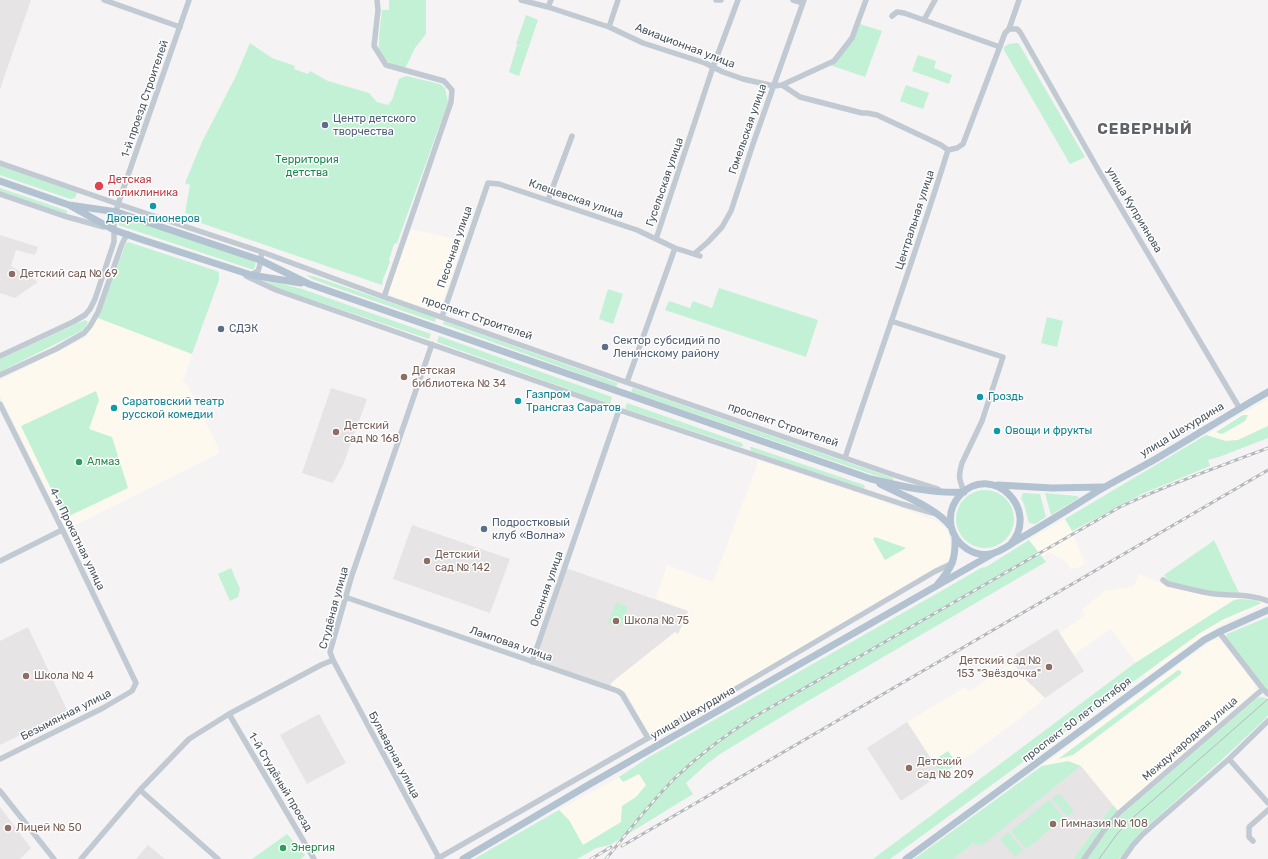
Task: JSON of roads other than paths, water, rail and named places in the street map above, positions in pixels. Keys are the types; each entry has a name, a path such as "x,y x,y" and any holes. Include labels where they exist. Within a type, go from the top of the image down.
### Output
{"main road":[{"name":"проспект Строителей","path":"0,181 69,205 114,230 251,274 309,284"},
{"name":"проспект Строителей","path":"69,205 117,208 260,260 309,284 871,479 920,490 964,492"},
{"name":"улица Шехурдина","path":"1010,545 1106,486 1165,454 1268,392"},
{"name":"проспект Строителей","path":"871,479 937,514 945,520 951,528"},
{"path":"978,485 996,485 1010,494 1016,502 1020,519 1019,529 1016,537 1010,545 994,554 985,555 972,552 962,546 955,537 951,528 950,516 953,506 964,492 978,485"},
{"name":"улица Шехурдина","path":"996,485 1052,488 1106,486"},
{"name":"улица Шехурдина","path":"935,588 953,562 955,537"},
{"name":"улица Шехурдина","path":"463,859 590,784 994,554"},
{"name":"проспект 50 лет Октября","path":"906,859 1204,640 1268,610"}],"street":[{"path":"104,0 180,27"},
{"name":"1-й проезд Строителей","path":"0,356 73,322 85,315 90,309 95,299 114,242 114,220 117,208 189,0"},
{"path":"377,0 378,10 374,46 386,65 444,81 452,90 451,102 384,297"},
{"name":"Авиационная улица","path":"521,0 548,7 609,27 643,43 704,62 723,72 743,79 774,86 782,85 834,62 852,38 866,0"},
{"path":"548,7 551,0"},
{"path":"609,27 618,0"},
{"path":"716,0 721,0"},
{"name":"Гусельская улица","path":"697,255 675,248 656,239 713,67 738,0"},
{"path":"793,0 803,2"},
{"path":"924,20 935,0"},
{"path":"782,85 800,97 862,113 877,115 941,145 948,150 957,148 963,144 1019,0"},
{"name":"Гомельская улица","path":"697,255 722,227 731,211 803,2"},
{"path":"892,16 897,12 1000,47"},
{"name":"улица Куприянова","path":"1009,29 1017,29 1020,32 1099,171 1240,408"},
{"path":"548,200 572,136"},
{"name":"Центральная улица","path":"845,458 922,232 948,150"},
{"name":"проспект Строителей","path":"0,163 117,208 262,252 384,297 845,458 948,492"},
{"name":"Клещевская улица","path":"488,183 499,184 548,200 637,230 656,239"},
{"name":"Песочная улица","path":"442,317 488,183"},
{"name":"проспект Строителей","path":"0,194 64,216 114,230"},
{"path":"0,375 56,349 84,333 98,312 122,244 128,234"},
{"path":"627,382 675,248"},
{"path":"251,274 258,271 261,265 260,260 262,252"},
{"name":"проспект Строителей","path":"230,268 276,290 619,410 889,500 937,514"},
{"path":"891,321 1003,357 982,421 960,470 959,478 964,492"},
{"name":"Студёная улица","path":"82,859 140,790 189,739 229,714 333,660 330,652 345,597 432,344"},
{"name":"4-я Прокатная улица","path":"0,404 136,683"},
{"name":"Осенняя улица","path":"532,662 619,410"},
{"path":"0,561 62,530"},
{"path":"438,859 710,704 953,562"},
{"path":"1163,580 1168,584 1209,593 1249,596 1263,598 1268,601"},
{"name":"Ламповая улица","path":"345,597 618,691 622,694 648,738"},
{"path":"1219,632 1268,694"},
{"name":"Бульварная улица","path":"333,660 438,859"},
{"name":"Безымянная улица","path":"0,759 103,708 132,691 136,683"},
{"name":"Международная улица","path":"1084,859 1105,828 1120,813 1263,689"},
{"name":"1-й Студёный проезд","path":"229,714 314,859"},
{"path":"1123,859 1143,834 1229,759 1268,721"},
{"path":"1229,759 1268,803"},
{"path":"140,790 218,859"},
{"path":"0,791 54,859"},
{"path":"1253,841 1249,837 1248,827 1268,810"}],"tram line":[{"path":"1099,859 1117,834 1128,822 1268,699"}],"railway":[{"path":"606,859 647,808 674,779 712,746 754,717 1120,507 1175,483 1268,448"},
{"path":"622,846 1268,470"},
{"path":"591,859 611,847"}],"place":[{"name":"Центр детского творчества","path":"325,125"},
{"name":"Детская поликлиника","path":"99,186"},
{"name":"Дворец пионеров","path":"153,206"},
{"name":"Детский сад № 69","path":"12,274"},
{"name":"СДЭК","path":"221,329"},
{"name":"Сектор субсидий по Ленинскому району","path":"605,347"},
{"name":"Детская библиотека № 34","path":"404,377"},
{"name":"Гроздь","path":"980,397"},
{"name":"Газпром Трансгаз Саратов","path":"518,401"},
{"name":"Саратовский театр русской комедии","path":"114,408"},
{"name":"Овощи и фрукты","path":"997,431"},
{"name":"Детский сад № 168","path":"336,432"},
{"name":"Алмаз","path":"79,462"},
{"name":"Подростковый клуб «Волна»","path":"484,529"},
{"name":"Детский сад № 142","path":"427,561"},
{"name":"Школа № 75","path":"616,621"},
{"name":"Детский сад № 153 \"Звёздочка\"","path":"1049,667"},
{"name":"Школа № 4","path":"26,676"},
{"name":"Детский сад № 209","path":"909,768"},
{"name":"Гимназия № 108","path":"1053,824"},
{"name":"Лицей № 50","path":"8,828"},
{"name":"Энергия","path":"283,848"}],"district":[{"name":"СЕВЕРНЫЙ","path":"1145,130"}],"park label":[{"name":"Территория детства","path":"307,166"}]}
